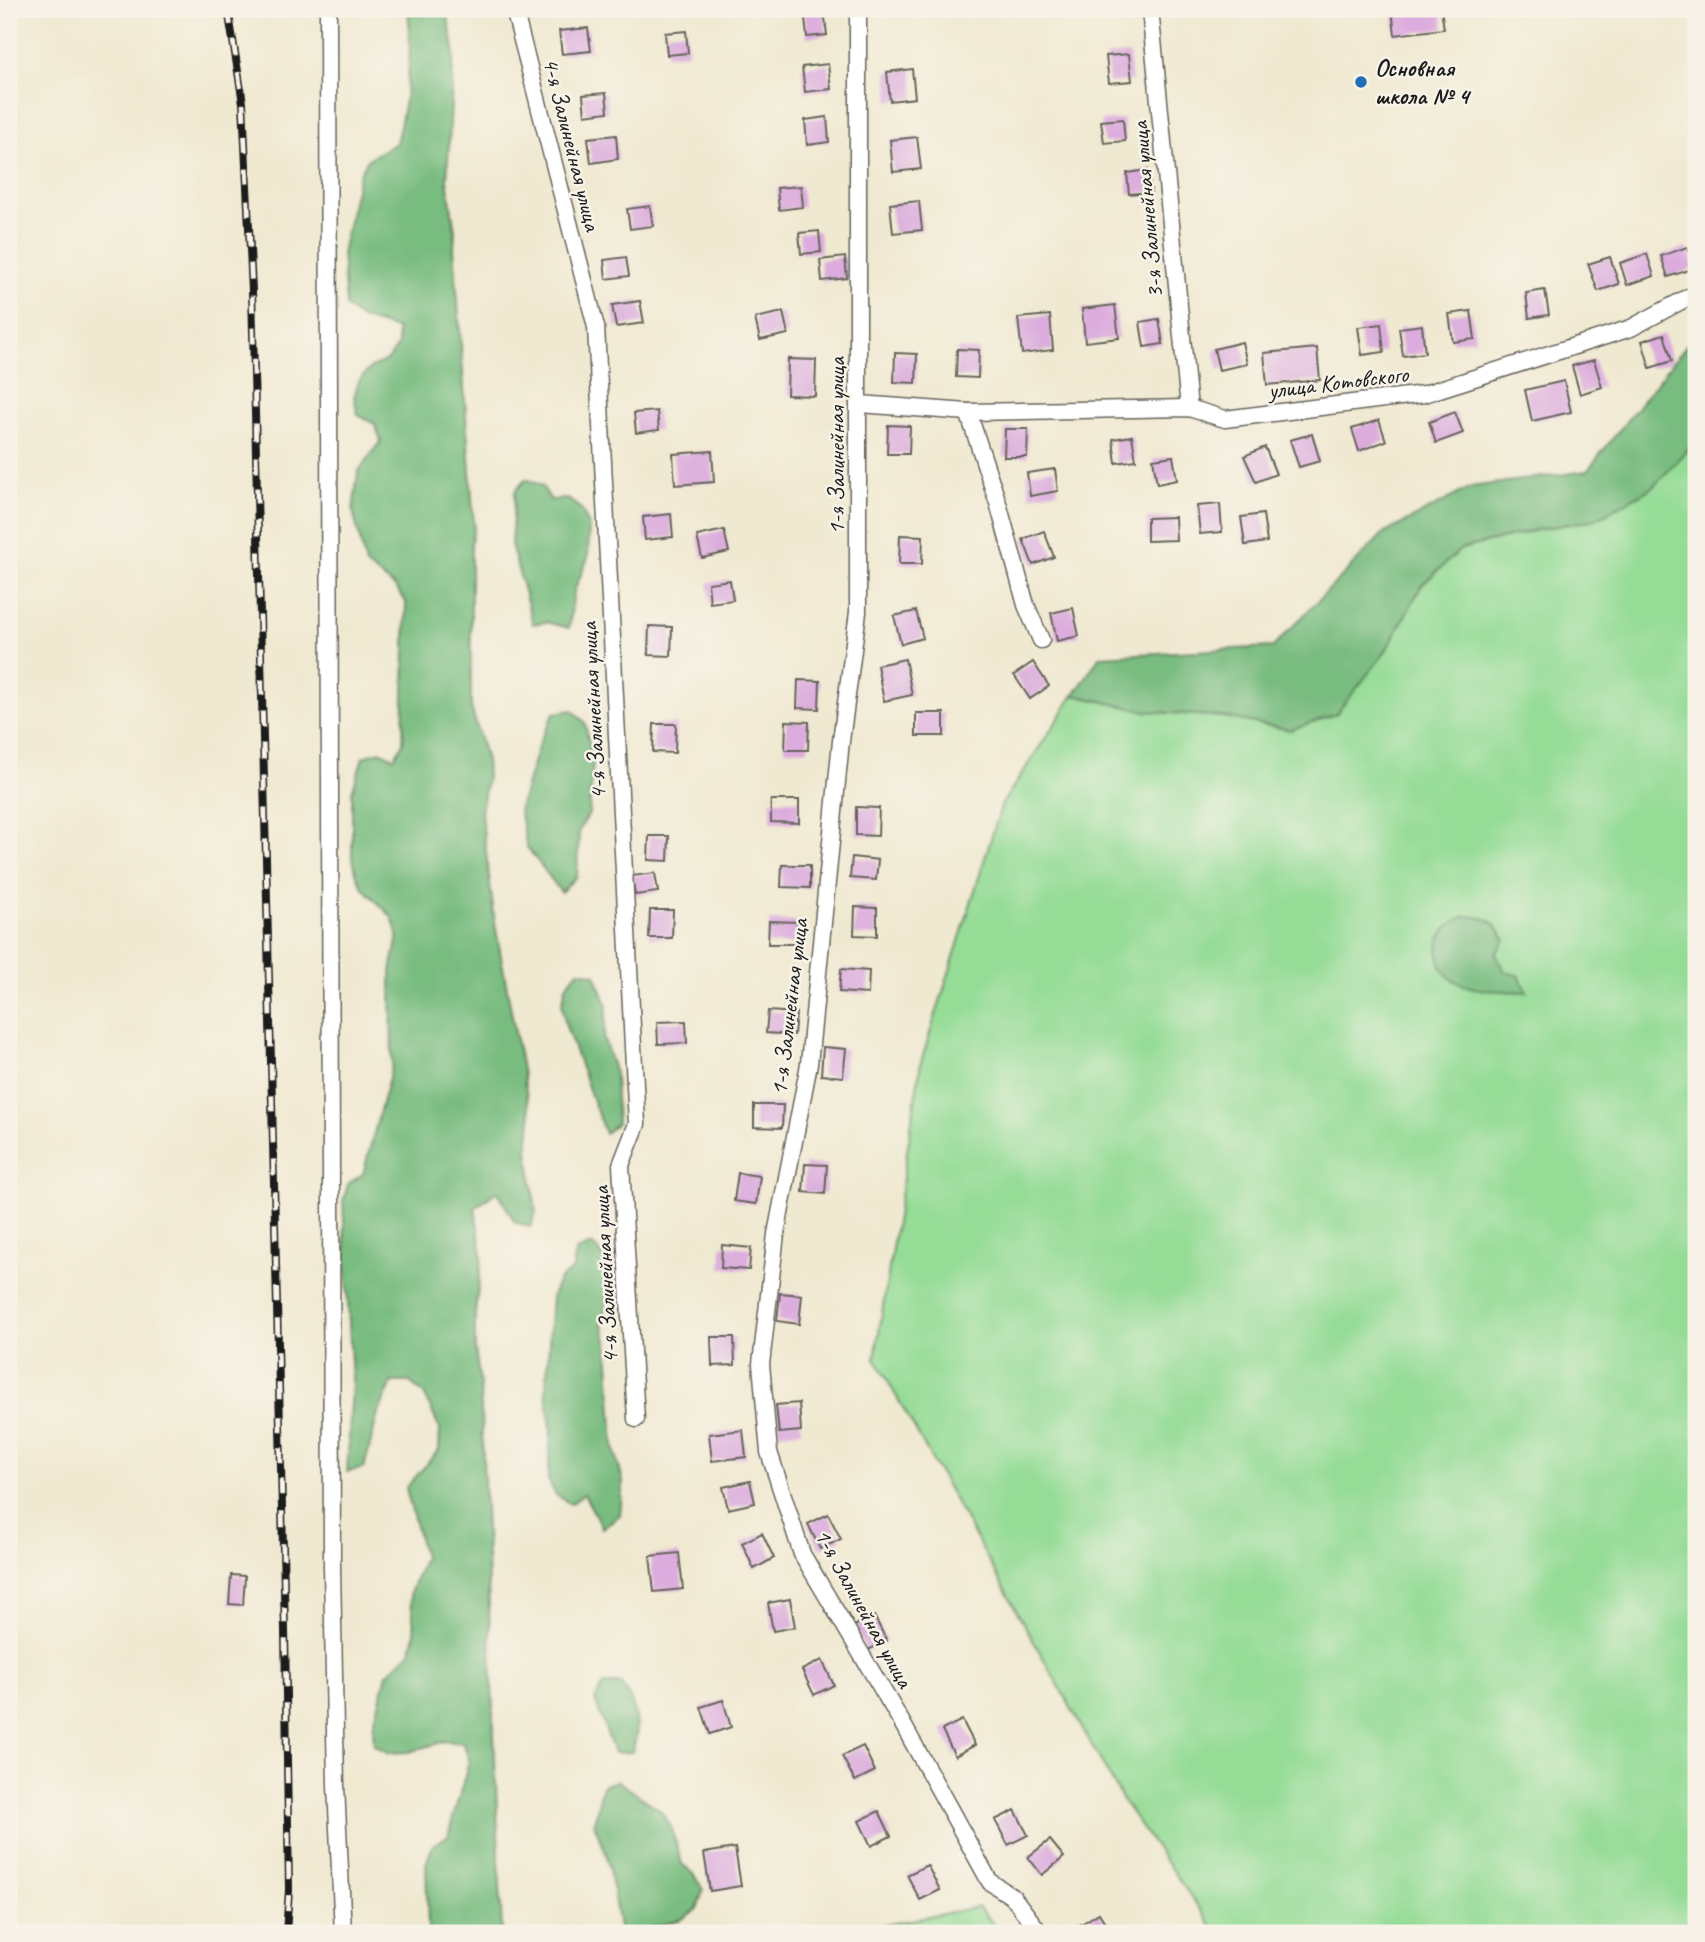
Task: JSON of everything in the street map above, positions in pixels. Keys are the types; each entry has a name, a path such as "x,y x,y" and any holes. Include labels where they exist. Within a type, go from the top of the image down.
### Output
{"street":[{"path":"328,9 332,1566 342,1933"},
{"name":"4-я Залинейная улица","path":"514,9 596,327 637,1124 621,1165 636,1419"},
{"name":"1-я Залинейная улица","path":"858,9 858,612 841,741 809,1064 776,1234 761,1364 769,1452 802,1554 901,1721 990,1882 1013,1897 1040,1933"},
{"name":"3-я Залинейная улица","path":"1150,9 1189,408"},
{"name":"улица Котовского","path":"860,404 968,412 1189,408 1224,419 1423,394 1631,328 1696,293"},
{"path":"968,412 998,503 1026,605 1041,640"}],"green space":[{"path":"408,9 446,9 454,48 447,179 455,231 474,526 471,543 471,707 486,760 487,778 481,812 495,924 531,1118 528,1151 536,1212 530,1227 515,1222 497,1191 475,1208 482,1257 475,1312 475,1349 480,1383 502,1933 430,1933 428,1926 426,1864 433,1845 448,1836 469,1761 464,1743 445,1741 409,1752 390,1753 374,1745 373,1727 387,1674 411,1651 415,1633 410,1593 424,1557 406,1488 439,1450 440,1429 424,1394 410,1382 392,1382 378,1414 364,1468 347,1472 352,1383 343,1202 348,1184 363,1174 392,1066 391,971 398,936 392,917 363,888 356,873 352,854 352,792 363,757 380,751 394,758 403,743 406,602 395,587 366,565 353,511 358,472 381,441 375,424 358,415 354,397 359,381 370,368 389,359 398,345 397,329 360,318 346,307 342,253 359,175 368,159 396,143 408,76"},
{"path":"1696,333 1696,441 1653,487 1596,519 1536,530 1461,549 1422,585 1384,654 1336,714 1291,730 1224,717 1145,711 1074,695 1100,656 1273,647 1383,534 1471,487 1587,471"},
{"path":"1696,441 1696,1933 1217,1933 1126,1806 875,1358 921,1062 1002,804 1074,695 1145,711 1224,717 1290,730 1384,654 1422,585 1461,549 1536,530 1596,519 1653,487"},
{"path":"526,479 542,486 551,500 568,499 581,509 589,525 588,558 574,591 569,628 546,622 533,624 511,544 515,491"},
{"path":"572,710 585,723 593,761 589,814 579,830 577,876 561,892 527,847 519,810 539,743 554,713"},
{"path":"1464,916 1484,918 1497,927 1505,939 1496,954 1504,971 1519,976 1527,992 1470,987 1447,975 1440,964 1439,943 1446,929"},
{"path":"578,971 595,974 607,1005 604,1039 615,1074 617,1123 605,1134 566,1026 562,1005 566,986"},
{"path":"592,1245 604,1256 609,1289 602,1323 608,1344 614,1447 623,1482 620,1515 602,1528 584,1494 571,1504 556,1495 548,1480 551,1427 546,1392 552,1296 559,1280 573,1269 576,1251"},
{"path":"604,1684 621,1684 631,1700 637,1725 632,1752 614,1753 595,1700"},
{"path":"618,1781 661,1811 671,1827 682,1864 694,1874 703,1890 697,1909 682,1919 649,1929 648,1933 620,1933 607,1856 594,1823 603,1785"},
{"path":"978,1907 1002,1933 844,1933"}],"building":[{"path":"804,9 824,9 827,35 807,37"},
{"path":"1392,9 1441,9 1444,29 1395,35"},
{"path":"588,28 591,51 562,54 559,31"},
{"path":"686,31 688,53 667,55 665,33"},
{"path":"1129,54 1132,81 1109,83 1106,56"},
{"path":"828,64 831,89 805,92 802,67"},
{"path":"912,69 915,98 890,101 887,72"},
{"path":"606,93 608,112 585,115 583,95"},
{"path":"827,117 829,142 807,145 805,120"},
{"path":"1123,119 1125,141 1104,143 1101,121"},
{"path":"616,135 618,159 591,163 588,138"},
{"path":"917,137 921,169 893,172 890,140"},
{"path":"1148,170 1151,192 1129,194 1127,173"},
{"path":"801,186 803,207 779,210 777,188"},
{"path":"919,201 922,230 893,233 890,204"},
{"path":"650,206 653,226 630,229 627,209"},
{"path":"819,231 821,252 801,254 799,233"},
{"path":"1687,247 1695,268 1668,277 1661,256"},
{"path":"1647,254 1654,276 1627,285 1620,263"},
{"path":"626,257 629,276 606,279 604,260"},
{"path":"845,257 847,278 822,281 820,260"},
{"path":"1610,257 1619,284 1598,291 1588,264"},
{"path":"1545,290 1549,315 1529,318 1526,293"},
{"path":"640,301 644,323 616,327 612,305"},
{"path":"1115,305 1119,338 1085,342 1082,309"},
{"path":"1471,311 1475,339 1453,342 1449,314"},
{"path":"783,312 788,334 760,340 755,318"},
{"path":"1050,315 1053,350 1022,354 1018,318"},
{"path":"1159,319 1163,344 1144,347 1140,322"},
{"path":"1381,324 1384,352 1362,355 1358,327"},
{"path":"1422,325 1425,353 1403,356 1399,328"},
{"path":"1664,334 1672,361 1650,368 1642,341"},
{"path":"1242,342 1247,364 1219,370 1214,349"},
{"path":"1317,348 1320,380 1267,385 1264,353"},
{"path":"957,349 979,350 978,378 956,377"},
{"path":"895,353 917,354 916,383 894,382"},
{"path":"788,359 816,360 815,396 787,395"},
{"path":"1594,360 1602,387 1580,394 1572,366"},
{"path":"1564,381 1571,412 1532,421 1525,390"},
{"path":"657,411 659,430 636,433 634,413"},
{"path":"1455,412 1463,433 1436,443 1429,422"},
{"path":"1379,420 1386,441 1359,451 1352,429"},
{"path":"888,425 910,426 909,454 887,454"},
{"path":"1005,429 1028,429 1027,457 1004,457"},
{"path":"1312,434 1320,461 1299,467 1290,440"},
{"path":"1132,436 1136,460 1116,463 1113,439"},
{"path":"1265,447 1276,474 1256,482 1244,456"},
{"path":"712,451 714,482 675,485 673,454"},
{"path":"1173,456 1177,480 1157,484 1153,459"},
{"path":"1055,469 1058,491 1030,496 1027,473"},
{"path":"1220,504 1222,532 1200,534 1197,506"},
{"path":"671,514 673,537 645,540 643,517"},
{"path":"1263,514 1267,542 1245,545 1241,517"},
{"path":"1175,517 1176,540 1147,541 1147,518"},
{"path":"724,530 729,552 702,558 697,536"},
{"path":"1044,531 1054,557 1033,565 1023,539"},
{"path":"900,535 923,536 922,564 899,564"},
{"path":"730,580 733,600 710,603 708,583"},
{"path":"1073,608 1079,636 1057,641 1051,613"},
{"path":"916,611 923,638 901,644 894,616"},
{"path":"649,626 672,627 671,656 648,655"},
{"path":"905,659 912,695 884,701 877,665"},
{"path":"1033,662 1049,686 1030,699 1014,675"},
{"path":"798,680 820,681 819,709 797,708"},
{"path":"916,713 944,713 944,736 916,736"},
{"path":"786,721 809,722 808,750 785,750"},
{"path":"654,724 676,724 675,753 653,752"},
{"path":"771,800 799,800 799,823 771,822"},
{"path":"856,807 879,808 878,836 856,835"},
{"path":"649,836 669,836 668,861 648,860"},
{"path":"852,857 878,860 876,880 850,878"},
{"path":"782,865 810,865 810,888 781,887"},
{"path":"655,873 658,892 635,895 632,876"},
{"path":"855,907 877,908 877,936 854,935"},
{"path":"650,910 673,910 672,938 649,938"},
{"path":"769,921 797,922 796,944 768,944"},
{"path":"841,969 869,971 868,994 839,992"},
{"path":"768,1011 796,1013 794,1035 766,1033"},
{"path":"686,1021 687,1043 658,1044 657,1022"},
{"path":"823,1047 846,1049 843,1077 821,1075"},
{"path":"754,1105 783,1105 782,1128 754,1127"},
{"path":"805,1164 827,1165 825,1194 803,1192"},
{"path":"738,1173 760,1176 756,1204 734,1201"},
{"path":"722,1245 751,1248 749,1270 721,1268"},
{"path":"780,1293 802,1295 799,1324 777,1321"},
{"path":"711,1337 734,1337 735,1365 712,1366"},
{"path":"799,1403 801,1431 779,1433 776,1405"},
{"path":"743,1430 746,1457 712,1461 709,1434"},
{"path":"750,1481 755,1503 728,1509 723,1487"},
{"path":"828,1514 841,1539 820,1549 808,1524"},
{"path":"762,1533 774,1558 754,1569 742,1543"},
{"path":"679,1553 683,1589 654,1592 650,1556"},
{"path":"231,1575 245,1576 243,1605 229,1604"},
{"path":"790,1599 795,1627 773,1631 768,1603"},
{"path":"874,1616 887,1641 866,1651 854,1626"},
{"path":"822,1660 834,1685 814,1695 802,1670"},
{"path":"723,1700 731,1727 710,1734 701,1707"},
{"path":"962,1720 975,1745 955,1756 942,1730"},
{"path":"863,1746 875,1771 855,1781 842,1756"},
{"path":"1015,1810 1028,1835 1008,1845 995,1820"},
{"path":"879,1811 891,1836 871,1846 859,1821"},
{"path":"1050,1840 1064,1857 1042,1875 1028,1857"},
{"path":"735,1848 741,1886 710,1891 704,1853"},
{"path":"927,1865 940,1890 920,1900 907,1875"},
{"path":"1099,1913 1111,1932 1078,1933 1075,1928"}],"railway":[{"path":"228,9 243,103 252,291 285,1630 289,1890 286,1933"}],"place":[{"name":"Основная школа № 4","path":"1361,82"}]}
